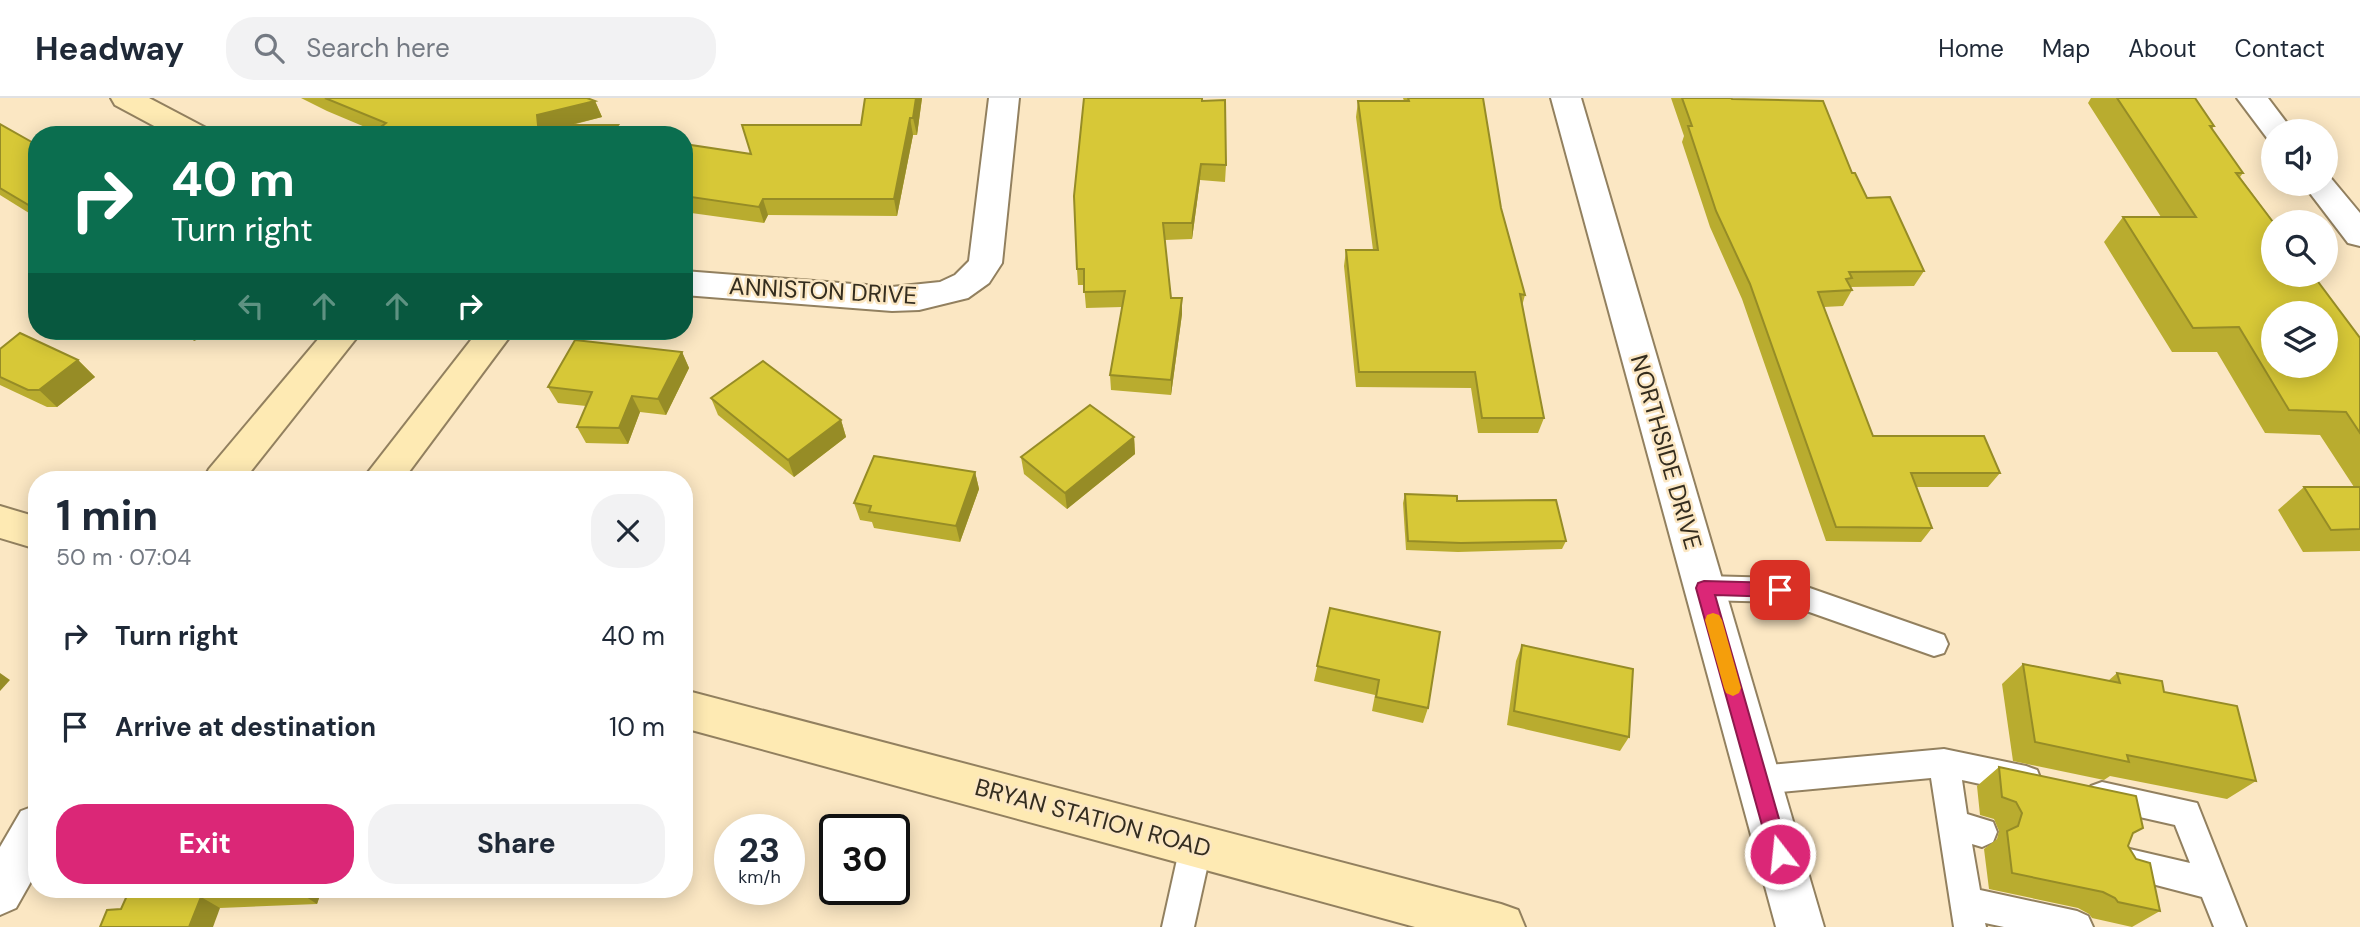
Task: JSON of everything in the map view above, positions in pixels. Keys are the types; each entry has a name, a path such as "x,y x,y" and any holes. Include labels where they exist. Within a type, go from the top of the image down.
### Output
{"main road":[{"path":"126,98 178,126"},
{"path":"229,471 338,340"},
{"path":"388,471 490,340"},
{"path":"0,522 28,530"},
{"name":"BRYAN STATION ROAD","path":"693,711 1501,927"}],"street":[{"name":"ANNISTON DRIVE","path":"693,284 892,299 920,298 961,289 979,275 985,263 1004,98"},
{"name":"NORTHSIDE DRIVE","path":"1566,98 1800,927"},
{"path":"2252,98 2269,119"},
{"path":"2329,196 2360,235"},
{"path":"0,892 28,842"}],"lane":[{"path":"1704,588 1780,590 1934,644"},
{"path":"1944,763 1968,828 1968,915 2077,927"},
{"path":"1759,780 1944,763 2186,813 2230,927"},
{"path":"1178,927 1196,846"},
{"path":"2121,862 2214,884"}],"building":[{"path":"325,98 587,98 595,101 537,115 538,125 618,125 382,126 386,123"},
{"path":"865,98 916,98 894,199 763,199 759,207 693,197 693,145 751,154 742,125 861,125"},
{"path":"1084,98 1225,100 1226,165 1201,164 1192,223 1163,223 1171,298 1182,298 1171,380 1110,375 1125,291 1084,292 1084,269 1077,269 1074,196"},
{"path":"1408,98 1483,98 1501,208 1525,295 1520,294 1544,418 1482,418 1475,372 1359,372 1346,250 1378,250 1358,101 1409,101"},
{"path":"1682,98 1823,101 1852,173 1855,173 1867,198 1890,197 1924,271 1849,272 1852,278 1846,279 1852,290 1818,292 1873,436 1984,436 2000,473 1911,473 1932,528 1836,527 1750,284 1716,211 1688,126 1692,126"},
{"path":"2117,98 2195,98 2214,126 2210,126 2243,173 2236,173 2264,210 2261,210 2261,287 2322,287 2332,301 2261,301 2261,364 2239,327 2193,328 2123,217 2196,217"},
{"path":"0,124 28,140 28,205 0,188"},
{"path":"2338,309 2360,338 2360,433 2346,412 2289,410 2270,378 2338,378"},
{"path":"20,333 28,337 28,340 35,340 78,360 39,390 28,390 0,377 0,349"},
{"path":"575,340 682,352 658,399 632,396 619,428 577,427 592,392 548,387"},
{"path":"763,361 841,420 788,460 711,398"},
{"path":"1090,405 1134,437 1065,493 1021,457"},
{"path":"874,456 975,472 956,526 869,512 871,506 854,503"},
{"path":"2304,487 2360,487 2360,529 2331,530"},
{"path":"1405,494 1457,496 1457,501 1556,500 1566,541 1408,541"},
{"path":"1330,608 1440,632 1428,708 1376,697 1379,680 1317,666"},
{"path":"1522,645 1633,669 1629,737 1514,711"},
{"path":"2023,664 2120,683 2117,673 2162,681 2164,692 2237,706 2256,781 2127,755 2129,762 2035,742"},
{"path":"1999,767 2136,796 2143,828 2133,833 2128,846 2136,859 2150,863 2160,911 2118,902 2103,892 2012,873 2007,831 2018,826 2022,813 2016,802 2002,797"},
{"path":"126,898 201,898 189,927 100,927 107,910 121,909"}],"slow traffic":[{"path":"1713,620 1733,688"}],"route":[{"path":"1780,590 1704,588 1780,854"}]}
